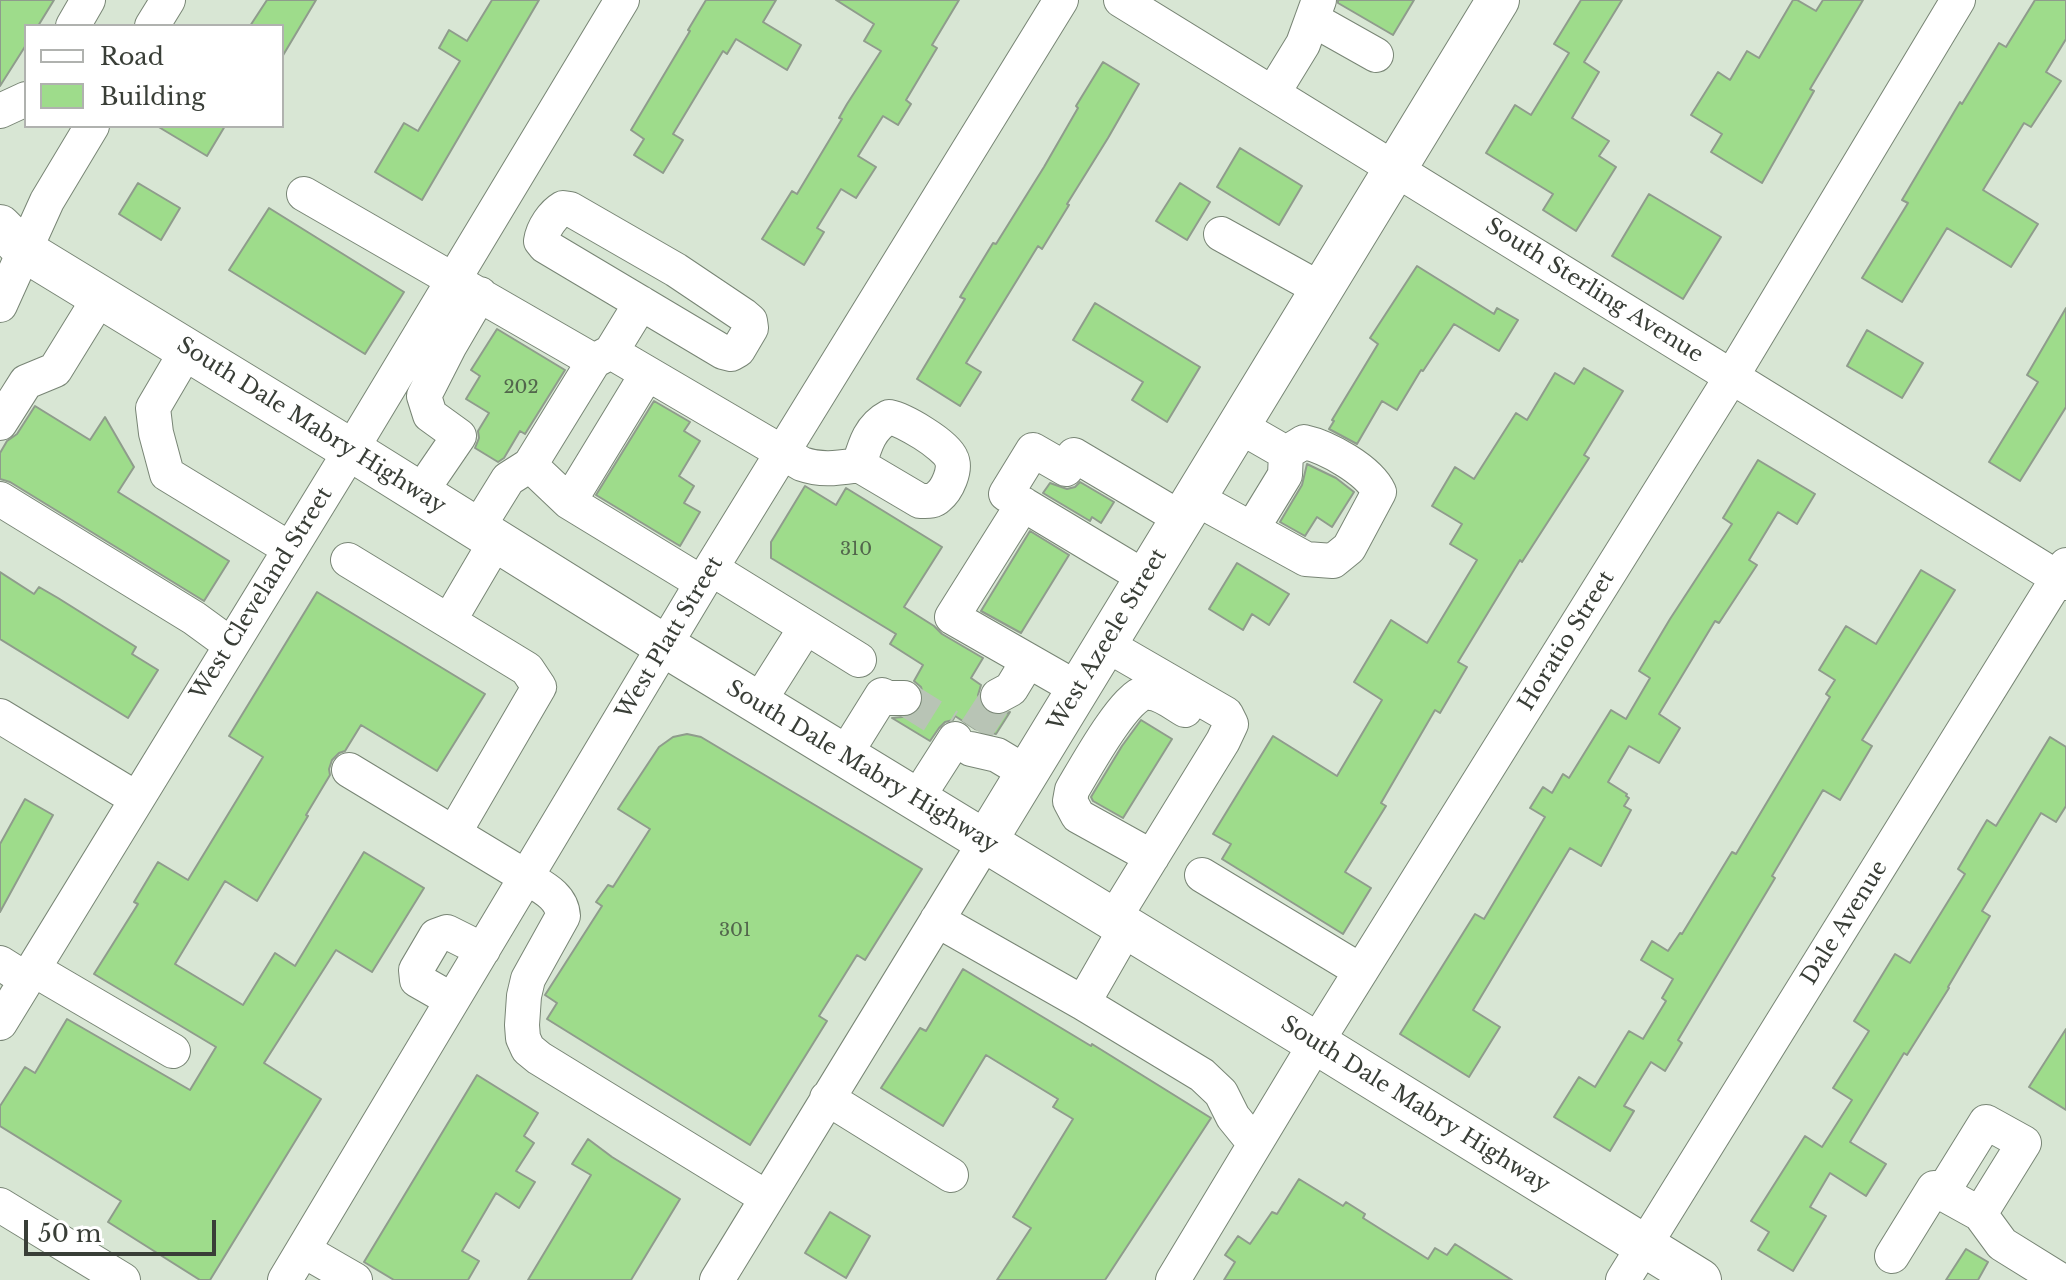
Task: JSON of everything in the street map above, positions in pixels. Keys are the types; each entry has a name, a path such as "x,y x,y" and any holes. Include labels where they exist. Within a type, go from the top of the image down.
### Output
{"main road":[{"name":"West Azeele Street","path":"985,842 1498,0"},
{"name":"South Dale Mabry Highway","path":"8,240 1316,1043 1634,1263 1700,1280"}],"street":[{"path":"74,24 88,0"},
{"path":"153,24 168,0"},
{"name":"West Cleveland Street","path":"0,1023 20,970 137,799 395,377 435,340 622,0"},
{"name":"West Platt Street","path":"285,1280 707,576 1061,0"},
{"name":"South Sterling Avenue","path":"1121,0 2063,576"},
{"name":"Horatio Street","path":"1173,1280 1316,1043 1732,376 1958,0"},
{"path":"1273,93 1303,44 1315,9 1376,55"},
{"path":"0,111 24,100"},
{"path":"0,305 8,240 47,201 91,128"},
{"path":"304,194 405,253 602,357 647,374 802,464 818,470 859,465"},
{"path":"563,208 570,209 676,270 743,315 750,321 751,328 738,350 731,354 641,303 545,246 541,241 542,234 556,212 563,208"},
{"path":"1221,234 1322,290"},
{"path":"0,423 26,382 55,370 100,297"},
{"path":"449,621 508,479 530,465 641,303"},
{"path":"420,493 459,436 430,415 424,396 435,340"},
{"path":"187,350 153,408 167,474 290,549"},
{"path":"569,502 647,374"},
{"path":"395,377 424,396"},
{"path":"1239,426 1286,453"},
{"path":"1146,578 1006,494 1033,450 1066,469 1074,455 1188,509 1252,529 1306,559 1333,561 1349,548 1379,492 1367,475 1320,446 1304,442 1286,453"},
{"path":"1252,529 1285,475 1286,453"},
{"path":"530,465 569,502 806,627 859,660"},
{"path":"0,499 194,618 231,645"},
{"path":"1023,504 952,617 1012,687 1078,689"},
{"path":"348,560 527,669 539,687 454,833"},
{"name":"Dale Avenue","path":"1634,1263 2063,576"},
{"path":"758,703 806,627"},
{"path":"1083,1003 1152,857 1217,738 1231,724 1226,714 1105,644"},
{"path":"1152,857 1078,816 1070,801 1072,790 1124,707 1138,694 1149,692 1160,695 1208,723 1217,738"},
{"path":"844,756 882,695 896,703"},
{"path":"0,716 137,799"},
{"path":"916,800 963,736 1027,773"},
{"path":"349,770 556,898 563,909 563,916 528,979 522,1025 528,1049 767,1198"},
{"name":"West Azeele Street","path":"717,1280 985,842"},
{"path":"1202,875 1361,971"},
{"path":"937,920 1202,1075 1221,1093 1233,1117 1255,1144"},
{"path":"452,1000 417,980 416,970 436,936 447,932 483,950"},
{"path":"20,970 173,1051"},
{"path":"827,1098 951,1175"},
{"path":"1942,1193 1986,1122 2024,1143 1980,1214"},
{"path":"1892,1256 1934,1188 1980,1214 2002,1244 2060,1280"},
{"path":"0,1205 123,1280"},
{"path":"303,1250 355,1280"}],"building":[{"path":"0,0 54,0 39,24 24,24 24,48 0,86"},
{"path":"267,0 316,0 284,54 284,24 251,24"},
{"path":"492,0 539,0 422,200 375,172 404,123 418,131 460,61 439,48 449,30 467,41"},
{"path":"706,0 776,0 763,22 801,45 787,70 736,39 727,54 723,51 673,134 683,140 663,173 634,155 644,139 631,130"},
{"path":"836,0 959,0 932,45 937,48 906,100 911,104 898,125 883,116 858,156 876,167 856,198 841,189 817,228 824,232 804,265 762,239 792,191 797,194 842,119 839,118 847,104 881,51 864,41 874,24"},
{"path":"1338,0 1414,0 1393,35 1338,3"},
{"path":"1581,0 1622,0 1584,62 1599,72 1572,118 1609,141 1599,156 1616,167 1576,231 1543,210 1553,194 1486,153 1515,105 1531,115 1569,53 1554,44"},
{"path":"1793,0 1816,11 1823,0 1863,0 1810,89 1814,91 1762,183 1711,152 1722,134 1691,115 1718,72 1730,80 1747,51 1759,58"},
{"path":"2035,0 2066,0 2066,39 2046,72 2061,81 2031,127 2024,123 1983,190 2038,224 2011,267 1947,228 1902,302 1862,278 1908,203 1902,200 1960,102 1962,104 1999,43 2006,47"},
{"path":"1103,62 1139,84 1042,249 1038,246 966,363 981,372 960,406 917,379 965,299 960,297 1044,167"},
{"path":"160,128 224,128 207,156"},
{"path":"1240,148 1302,186 1279,225 1217,187"},
{"path":"138,183 180,208 161,240 119,214"},
{"path":"1180,183 1210,202 1187,240 1156,221"},
{"path":"1649,194 1721,237 1683,299 1612,256"},
{"path":"269,208 404,292 365,354 229,270"},
{"path":"1417,266 1494,314 1497,308 1518,320 1499,351 1454,324 1397,410 1382,401 1357,444 1329,429 1332,420 1378,344 1370,338"},
{"path":"1095,303 1200,367 1167,422 1132,400 1143,382 1073,340"},
{"path":"2066,308 2066,407 2020,481 1989,462 2038,382 2027,375"},
{"path":"497,329 565,370 525,434 520,431 504,458 498,462 475,448 478,431 489,413 466,399 480,376 471,370"},
{"path":"1867,330 1923,363 1902,398 1847,366"},
{"path":"1584,368 1623,391 1584,455 1589,458 1522,562 1520,560 1458,662 1467,667 1440,713 1435,710 1381,803 1386,806 1345,872 1371,888 1343,934 1222,859 1231,844 1213,834 1273,736 1337,776 1382,700 1354,682 1391,620 1427,643 1477,560 1450,544 1462,524 1432,506 1455,467 1474,479 1516,413 1527,420 1555,373 1574,384"},
{"path":"654,401 690,422 684,431 700,441 679,476 694,486 684,503 700,512 680,546 596,495"},
{"path":"35,406 90,440 105,417 134,467 118,492 229,561 204,601 10,482 0,479 0,453"},
{"path":"1758,460 1815,494 1797,524 1778,512 1749,560 1757,565 1719,623 1715,621 1659,714 1680,728 1659,763 1629,746 1608,782 1627,794 1629,798 1624,806 1631,810 1601,866 1570,848 1473,1010 1500,1027 1469,1077 1400,1034 1475,914 1484,919 1545,817 1530,808 1543,787 1552,793 1563,774 1569,778 1611,710 1626,719 1650,678 1639,671 1732,524 1723,518"},
{"path":"1307,464 1336,478 1354,492 1332,527 1317,517 1305,536 1280,522 1302,485"},
{"path":"1080,482 1114,502 1101,523 1092,517 1090,521 1043,493 1050,483 1067,489"},
{"path":"805,486 836,505 846,488 942,547 904,607 983,658 971,678 981,685 978,695 980,705 987,713 997,716 1010,712 996,734 975,729 955,716 939,728 930,741 892,718 913,716 921,709 924,697 921,687 914,681 923,665 890,644 896,634 771,558 771,542"},
{"path":"1030,531 1069,555 1021,633 981,611"},
{"path":"1237,563 1289,594 1269,625 1252,614 1243,630 1209,609"},
{"path":"1921,570 1955,590 1862,740 1872,746 1840,800 1823,790 1772,876 1775,878 1678,1040 1682,1043 1665,1071 1651,1062 1624,1106 1634,1111 1610,1151 1554,1117 1579,1077 1595,1087 1629,1031 1643,1039 1666,1001 1662,998 1673,979 1641,960 1652,941 1668,951 1682,934 1732,852 1736,854 1830,697 1826,694 1835,680 1819,670 1846,626 1876,644"},
{"path":"0,572 34,594 39,587 58,598 136,647 132,654 158,670 128,718 0,639"},
{"path":"317,592 485,694 437,771 361,725 345,751 332,760 330,775 257,901 225,881 175,964 243,1005 275,953 295,966 364,852 424,888 372,972 336,950 264,1063 321,1099 210,1280 200,1280 108,1222 121,1201 0,1126 0,1106 25,1067 35,1073 67,1019 190,1090 216,1047 94,974 138,904 134,902 158,862 188,880 263,757 229,736"},
{"path":"1141,720 1172,739 1123,818 1091,797"},
{"path":"687,734 701,737 922,869 865,960 857,955 819,1016 827,1021 750,1145 547,1019 557,1003 545,995 602,906 596,902 608,885 613,887 650,829 618,809 659,747 673,737"},
{"path":"2050,737 2066,747 2066,806 2056,822 2041,813 1982,911 1990,916 1949,988 1907,1055 1904,1053 1850,1142 1886,1164 1866,1196 1830,1173 1810,1207 1826,1216 1793,1271 1758,1250 1769,1232 1751,1221 1805,1136 1822,1147 1852,1100 1833,1088 1869,1031 1854,1021 1895,954 1910,963 1965,874 1958,869 1987,820 1996,826"},
{"path":"25,799 53,815 0,912 0,844"},
{"path":"963,969 1211,1118 1105,1280 997,1280 1031,1228 1013,1217 1073,1119 1053,1107 1058,1099 986,1055 943,1126 881,1088 920,1028 926,1031"},
{"path":"2066,1029 2066,1110 2029,1087"},
{"path":"477,1075 538,1113 524,1136 534,1143 516,1171 535,1182 519,1208 496,1193 462,1251 479,1261 468,1280 394,1280 364,1262"},
{"path":"588,1139 680,1199 631,1280 528,1280 591,1175 572,1164"},
{"path":"1299,1179 1343,1206 1346,1202 1365,1214 1363,1218 1428,1259 1435,1248 1447,1255 1455,1244 1512,1280 1224,1280 1235,1262 1225,1255 1238,1236 1250,1244 1272,1212 1277,1214"},
{"path":"830,1212 870,1236 846,1278 805,1253"},
{"path":"1966,1249 1988,1262 1978,1280 1946,1280"}],"tunnel":[{"path":"976,730 998,696"},
{"path":"904,698 949,726"}]}
